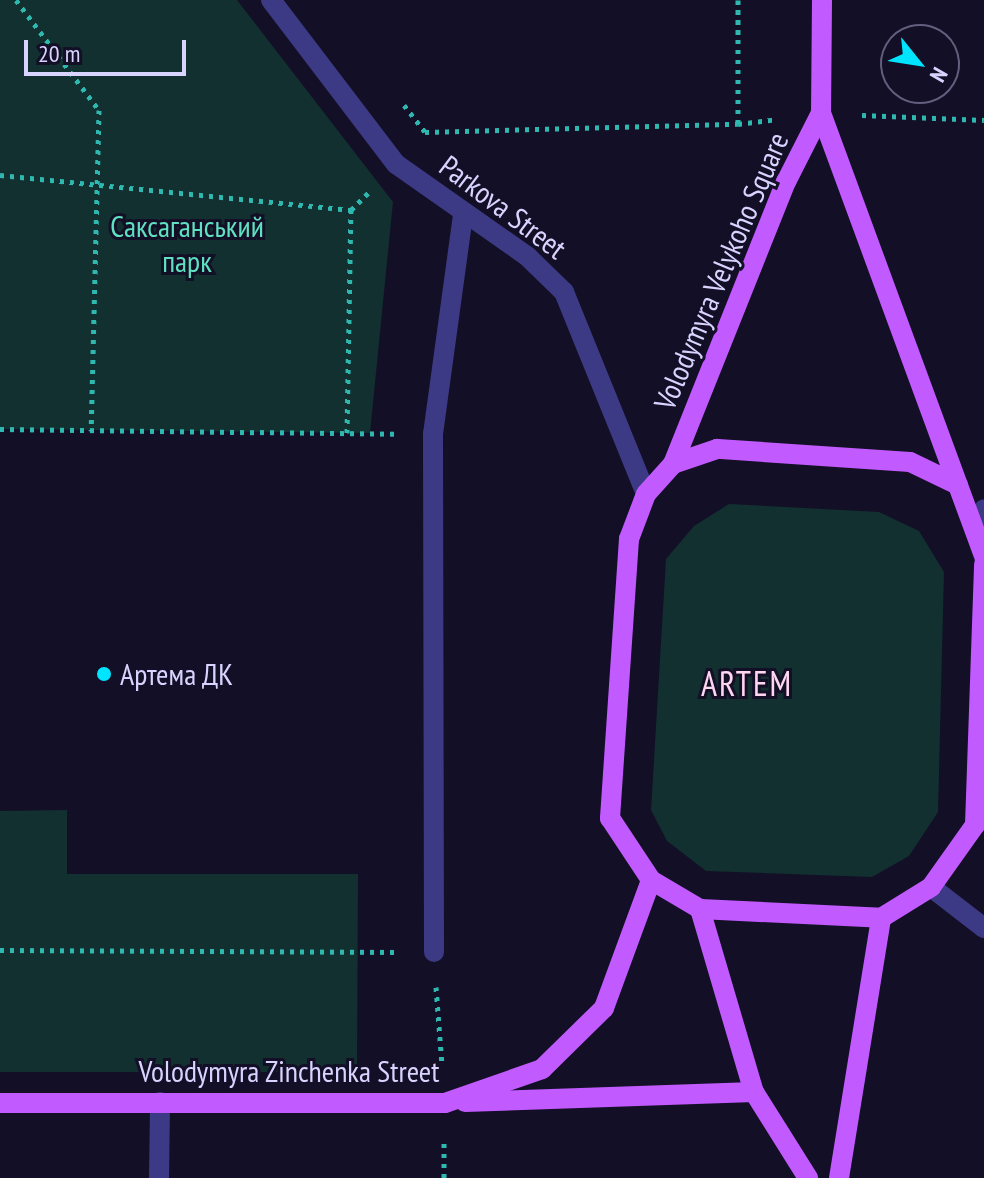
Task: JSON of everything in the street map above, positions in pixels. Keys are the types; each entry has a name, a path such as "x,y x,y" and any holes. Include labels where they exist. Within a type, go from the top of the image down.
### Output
{"main road":[{"path":"821,113 822,0"},
{"name":"Volodymyra Velykoho Square","path":"821,113 786,182 673,464 646,494 629,539 610,818 651,880 700,909 881,918"},
{"name":"Volodymyra Velykoho Square","path":"821,113 958,485 980,515 984,557"},
{"name":"Volodymyra Velykoho Square","path":"673,464 717,449 910,462 958,485"},
{"path":"839,1178 881,918 931,887 975,825 984,564"},
{"name":"Volodymyra Zinchenka Street","path":"0,1103 445,1103 542,1069 604,1008 651,880"},
{"path":"700,909 754,1092 808,1178"},
{"path":"445,1103 754,1092"}],"street":[{"name":"Parkova Street","path":"271,0 396,164 463,214 527,256 564,292 646,494"},
{"path":"434,952 433,434 463,214"},
{"path":"931,887 984,928"},
{"path":"159,1178 160,1102"}],"path":[{"path":"16,0 99,110 91,431"},
{"path":"347,433 351,210 425,132 738,124 738,0"},
{"path":"398,96 425,132"},
{"path":"0,175 351,210"},
{"path":"0,429 433,434"},
{"path":"0,950 434,952"}],"green space":[{"name":"Саксаганський парк","path":"0,0 237,0 393,202 370,433 0,429"},
{"path":"729,504 879,512 919,531 944,572 938,812 909,856 872,877 706,871 667,841 651,810 666,559 694,526"},
{"path":"67,810 67,874 358,874 357,1072 0,1072 0,811"}],"place":[{"name":"Артема ДК","path":"104,674"}],"district":[{"name":"ARTEM","path":"747,684"}]}
